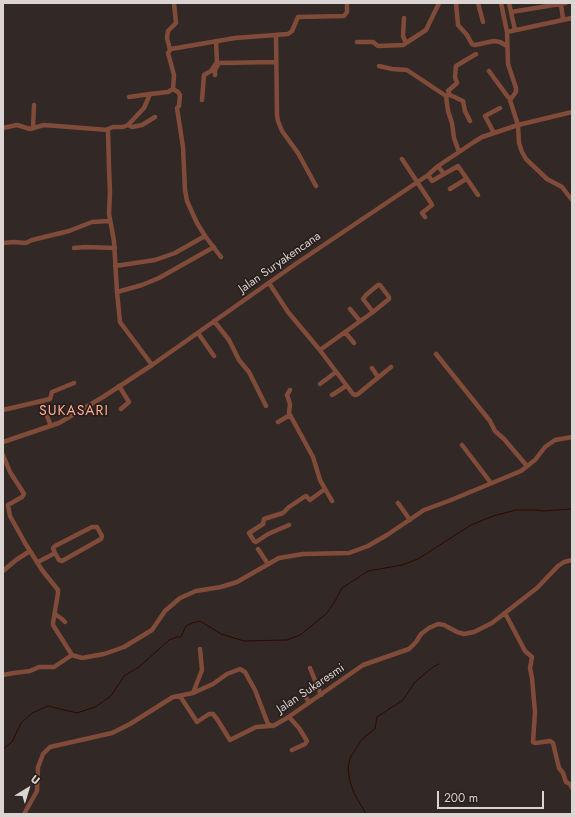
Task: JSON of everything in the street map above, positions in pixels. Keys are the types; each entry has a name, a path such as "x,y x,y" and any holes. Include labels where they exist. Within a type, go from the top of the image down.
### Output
{"street":[{"path":"173,89 174,75 168,54 170,50 167,38 168,31 176,22 174,3"},
{"path":"170,50 216,41 291,33 298,17 345,16 347,12 347,3"},
{"path":"356,42 372,42 376,46 400,46 426,30 439,3"},
{"path":"456,3 458,25 467,35 472,44 475,45 494,41 500,42 507,46"},
{"path":"478,3 483,22"},
{"path":"501,3 507,32 508,64 516,88 516,92 510,98"},
{"path":"509,3 515,30"},
{"path":"511,12 564,3 563,20"},
{"path":"404,18 404,36 406,43"},
{"path":"507,32 572,18"},
{"path":"276,35 278,121 282,131 298,153 316,186"},
{"path":"202,100 204,75 211,71 217,62 216,41"},
{"path":"459,152 454,138 452,123 448,111 448,91 457,82 456,67 476,54"},
{"path":"215,75 215,70 219,63 276,62"},
{"path":"379,66 392,70 407,70 448,96 463,101 465,112 470,120"},
{"path":"489,71 510,98 518,125 519,143 526,159 547,179 562,187 572,200"},
{"path":"129,97 170,91 173,89"},
{"path":"173,89 180,95 178,108 183,146 185,190 188,201 197,223 221,257"},
{"path":"3,128 17,125 28,129 44,125 108,130 113,127 123,127 128,125 143,110 150,94"},
{"path":"33,128 34,105"},
{"path":"494,134 485,117 500,108"},
{"name":"Jalan Suryakencana","path":"3,442 51,426 69,418 152,365 268,283 482,137 518,125 572,112"},
{"path":"128,125 142,125 155,117"},
{"path":"108,130 110,221 114,236 116,292 120,324 152,365"},
{"path":"402,159 432,206 422,213 425,218"},
{"path":"438,166 444,174"},
{"path":"428,175 432,180 458,166 478,195"},
{"path":"450,189 466,179"},
{"path":"3,243 26,243 32,240 69,231 92,222 110,221"},
{"path":"115,266 155,260 178,251 205,236"},
{"path":"116,292 142,285 159,278 214,247"},
{"path":"74,248 115,248"},
{"path":"268,283 288,312 320,350 346,386 355,395 391,367"},
{"path":"320,350 373,312 389,298 380,286 377,286 363,299 373,312"},
{"path":"350,309 360,321"},
{"path":"214,321 229,340 239,360 249,372 266,406"},
{"path":"345,332 354,343"},
{"path":"198,333 214,356"},
{"path":"436,354 490,421 495,431 504,439 527,466"},
{"path":"372,368 378,377"},
{"path":"320,384 336,372"},
{"path":"3,410 50,398 52,392 74,383"},
{"path":"119,386 129,402 121,409"},
{"path":"332,395 346,386"},
{"path":"290,390 288,395 290,415 313,457 320,480 332,501"},
{"path":"41,401 51,426"},
{"path":"278,422 290,415"},
{"path":"3,455 10,472 24,494 22,497 10,503 8,510 14,525 30,551 58,590 53,625 72,655 82,658 96,656 120,649 152,630 165,611 180,598 196,592 233,583 279,558 289,555 354,552 378,541 424,510 516,473 535,460 545,447 555,440 572,436"},
{"path":"462,445 491,483"},
{"path":"289,525 268,534 256,542 249,533 263,524 264,519 283,513 306,496 310,500 325,489"},
{"path":"398,503 410,520"},
{"path":"92,527 96,527 102,536 101,539 64,560 60,560 55,553 53,549 54,546 92,527"},
{"path":"258,549 268,564"},
{"path":"3,571 30,551"},
{"path":"38,562 55,553"},
{"name":"Jalan Sukaresmi","path":"24,814 37,791 38,767 43,754 50,747 112,733 130,724 167,700 193,693 213,684 227,674 242,670 255,690 266,721 271,726 289,717 363,665 409,649 425,630 435,625 444,625 464,634 474,632 492,623 537,588 558,566 564,562 572,560"},
{"path":"505,613 525,651 532,656 530,668 535,712 533,742 550,741 553,743 559,768 563,773 566,782 570,784 572,788"},
{"path":"55,614 62,618 65,622"},
{"path":"193,693 202,670 200,649"},
{"path":"3,675 14,672 30,671 38,667 54,667 72,655"},
{"path":"310,668 321,694"},
{"path":"303,693 309,702"},
{"path":"180,696 197,722 212,714 217,719 230,740 256,727 271,726"},
{"path":"289,717 299,728 307,741 305,744 292,750"}],"waterway":[{"path":"3,749 12,742 21,723 32,713 48,706 77,713 95,707 111,696 124,676 139,667 169,640 181,637 186,626 192,623 200,621 221,634 244,641 287,640 300,635 326,614 342,588 368,571 402,565 418,559 471,525 493,516 516,510 543,511 572,509"},
{"path":"366,814 354,793 350,782 348,768 350,758 362,739 375,729 377,717 403,700 415,682 439,664"}],"district":[{"name":"SUKASARI","path":"74,412"}]}
